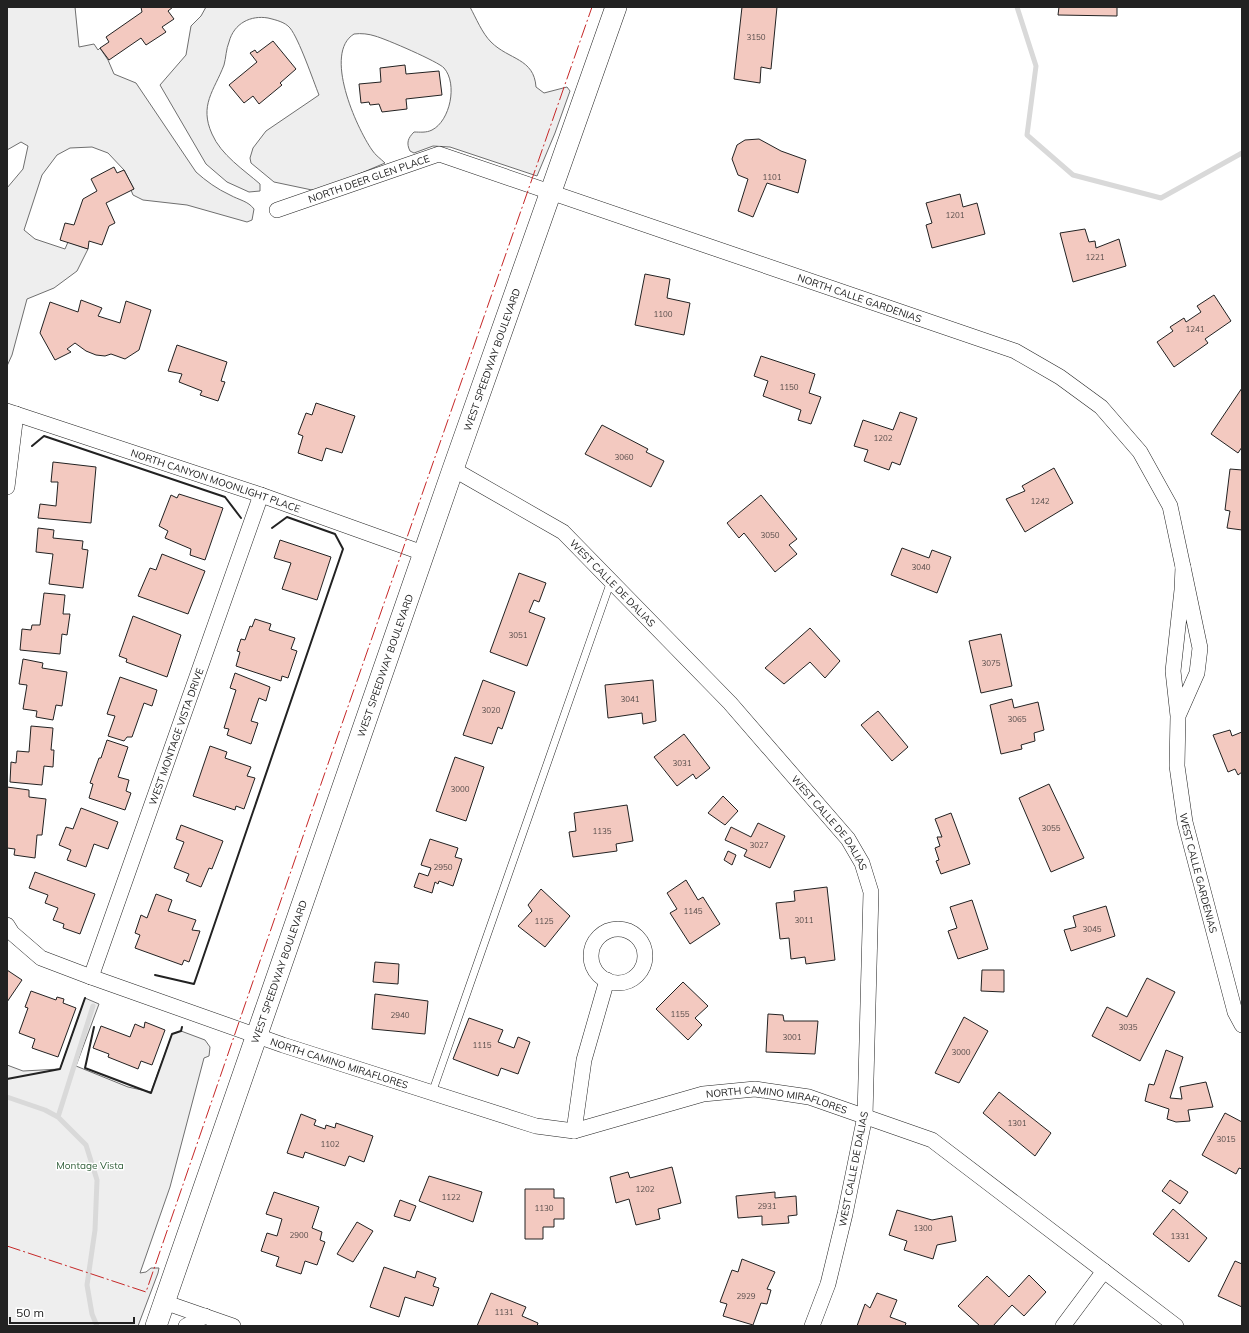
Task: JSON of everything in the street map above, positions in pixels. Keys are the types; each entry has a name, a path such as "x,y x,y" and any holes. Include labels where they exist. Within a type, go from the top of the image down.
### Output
{"main road":[{"name":"WEST SPEEDWAY BOULEVARD","path":"156,1326 452,469 616,7"}],"street":[{"name":"NORTH DEER GLEN PLACE","path":"278,210 439,154 550,192"},
{"name":"NORTH CALLE GARDENIAS","path":"550,192 1014,351 1060,377 1101,407 1140,452"},
{"path":"7,487 11,413"},
{"name":"NORTH CANYON MOONLIGHT PLACE","path":"11,413 262,495 423,553"},
{"name":"WEST CALLE GARDENIAS","path":"1140,452 1170,506 1200,648 1196,673 1178,716"},
{"name":"WEST CALLE DE DALIAS","path":"452,469 563,532 730,703 848,839 862,863 871,892 865,1116 845,1214 828,1284 812,1326"},
{"name":"WEST MONTAGE VISTA DRIVE","path":"91,977 262,495"},
{"name":"WEST CALLE GARDENIAS","path":"1183,568 1173,671 1178,716 1177,766 1185,822 1235,1012 1242,1025"},
{"name":"NORTH CAMINO MIRAFLORES","path":"7,925 12,933 41,958 91,977 256,1036 536,1126 574,1131 703,1094 755,1089 809,1097 865,1116 932,1140 1176,1326"},
{"path":"574,1131 584,1060 608,980"},
{"path":"1063,1326 1104,1271"},
{"path":"164,1302 233,1326"},
{"path":"186,1326 205,1316"}],"lane":[{"path":"432,1093 611,580"}],"green space":[{"path":"7,7 75,7 79,47 94,44 98,50 100,48 108,60 114,74 136,83 196,172 225,193 246,202 254,209 252,220 247,222 187,205 143,200 133,195 131,190 134,189 124,170 108,153 92,147 70,148 57,155 42,175 24,230 35,239 65,249 68,242 88,249 77,271 54,288 27,299 12,355 7,366 7,188 23,169 28,146 21,142 7,150"},
{"path":"206,7 470,7 482,30 491,42 505,53 520,60 531,70 536,87 544,93 567,87 570,91 555,133 537,176 450,147 433,146 414,153 410,151 408,146 408,141 412,134 414,132 425,132 432,130 443,119 447,111 451,92 451,83 448,75 444,68 423,56 373,35 354,34 345,43 341,57 345,90 351,108 365,139 373,152 385,163 326,188 312,190 274,182 251,163 250,158 253,148 266,131 319,95 302,50 290,28 277,20 262,17 250,19 239,25 231,35 224,65 209,98 207,106 208,124 216,142 233,162 260,184 260,191 249,192 227,182 206,164 160,85 186,55 191,26 201,16"},
{"name":"Montage Vista","path":"85,998 99,1004 76,1066 128,1087 151,1092 172,1034 181,1031 205,1040 210,1047 209,1056 204,1058 170,1187 140,1273 146,1272 151,1268 159,1268 158,1273 138,1326 7,1326 7,1065 23,1071 60,1069"}],"building":[{"path":"141,7 173,7 168,11 174,19 162,27 166,32 146,45 141,38 109,60 100,48 109,42 106,37 142,12"},
{"path":"742,7 777,7 771,69 761,67 760,83 734,79"},
{"path":"1059,7 1117,7 1117,16 1058,15"},
{"path":"273,41 296,69 280,83 282,85 259,104 253,96 244,103 229,85 257,62 250,53 255,50 257,53"},
{"path":"405,65 406,74 439,71 442,95 406,99 407,109 382,112 379,104 370,105 369,102 361,103 359,84 381,82 380,68"},
{"path":"759,139 781,151 806,160 798,193 767,183 753,217 738,211 748,179 738,175 732,159 737,145 745,140"},
{"path":"114,167 117,173 124,170 134,189 106,203 115,223 109,226 102,245 89,241 88,249 60,240 65,223 74,225 83,199 97,191 91,179"},
{"path":"960,194 963,207 977,203 985,234 932,248 926,225 932,223 926,203"},
{"path":"1085,229 1089,242 1095,241 1096,248 1119,239 1126,266 1073,282 1060,233"},
{"path":"645,274 670,279 667,298 690,303 684,335 635,325"},
{"path":"1214,295 1231,321 1205,339 1208,343 1174,367 1157,342 1173,331 1170,327 1184,318 1186,322 1201,312 1197,306"},
{"path":"81,300 102,308 98,316 120,323 126,301 151,310 139,350 125,359 111,354 105,356 96,355 86,351 75,343 67,349 71,352 55,360 40,333 50,302 78,312"},
{"path":"177,345 227,362 221,381 225,382 218,401 200,395 202,391 179,382 182,374 168,371"},
{"path":"761,356 815,374 809,393 821,397 811,424 798,420 801,410 763,396 768,381 754,376"},
{"path":"1242,388 1242,447 1238,453 1211,434"},
{"path":"316,403 355,416 342,453 326,448 322,461 298,453 303,436 298,434 306,413 312,415"},
{"path":"900,412 917,418 900,465 892,462 889,470 864,461 868,450 854,446 863,420 893,430"},
{"path":"602,425 648,449 646,452 664,461 651,487 585,454"},
{"path":"53,462 96,467 91,523 38,518 40,504 56,506 58,482 51,482"},
{"path":"1054,468 1073,503 1025,532 1006,499 1025,491 1022,486"},
{"path":"1230,469 1242,470 1242,530 1227,528 1230,511 1225,510"},
{"path":"179,494 223,508 205,560 190,555 191,549 165,538 168,531 159,526 171,495 177,498"},
{"path":"761,495 797,539 789,545 797,554 775,572 744,533 739,538 727,523"},
{"path":"38,528 54,530 53,538 83,541 82,549 88,550 83,588 49,584 53,554 36,552"},
{"path":"280,540 331,557 317,600 282,589 291,563 274,558"},
{"path":"902,548 929,558 932,550 951,557 937,593 891,575"},
{"path":"162,554 205,571 188,614 138,596 150,568 156,570"},
{"path":"519,573 546,583 539,602 534,600 529,612 545,618 527,666 490,652"},
{"path":"44,593 65,595 63,614 70,614 67,635 62,634 60,654 20,650 22,629 31,630 32,625 40,625"},
{"path":"133,616 181,635 167,677 126,662 127,659 119,656"},
{"path":"255,619 271,624 269,630 295,638 291,649 297,651 288,678 282,676 281,681 236,666 240,652 237,651 241,639 245,640 250,626 252,627"},
{"path":"810,628 840,661 825,678 810,662 784,684 765,668"},
{"path":"1001,634 1012,686 981,693 969,641"},
{"path":"23,659 43,663 42,668 67,672 62,706 56,705 53,720 36,717 37,711 23,709 27,685 19,684"},
{"path":"235,673 270,687 266,701 259,698 251,721 258,723 251,744 227,735 229,729 224,728 236,690 230,688"},
{"path":"120,677 157,690 152,706 144,703 132,737 127,737 124,741 108,736 115,716 107,714"},
{"path":"483,680 515,692 502,729 498,727 492,744 463,735"},
{"path":"653,680 656,721 643,724 642,713 608,718 605,685"},
{"path":"1012,699 1014,708 1038,702 1044,730 1034,733 1035,741 1021,745 1022,749 1001,754 990,705"},
{"path":"878,711 908,747 892,761 861,725"},
{"path":"31,726 53,728 51,750 54,750 53,767 44,766 42,785 10,782 11,762 16,763 17,751 29,752"},
{"path":"1230,730 1232,736 1242,732 1242,772 1238,775 1235,769 1228,772 1213,735"},
{"path":"684,734 710,768 696,779 693,774 677,786 654,757"},
{"path":"107,740 128,747 118,777 129,780 126,791 131,793 125,810 89,798 93,784 90,783"},
{"path":"210,746 227,752 225,758 251,767 247,776 255,778 244,809 236,806 235,810 193,796"},
{"path":"455,757 484,767 466,821 436,811"},
{"path":"1049,784 1084,858 1051,872 1019,798"},
{"path":"7,787 29,790 29,797 46,799 42,835 37,835 35,858 14,855 15,849 7,848"},
{"path":"723,796 738,811 725,825 708,813"},
{"path":"627,805 633,841 616,844 617,851 573,857 569,832 576,831 574,813"},
{"path":"81,808 118,822 108,849 94,844 86,867 67,860 71,850 59,845 66,827 73,829"},
{"path":"951,813 970,864 941,874 936,861 939,860 935,848 940,846 937,837 942,837 935,819"},
{"path":"758,823 785,836 770,868 744,856 747,850 725,840 731,827 751,837"},
{"path":"181,825 223,841 212,869 209,868 201,887 186,881 189,874 174,868 184,842 176,839"},
{"path":"430,839 458,848 455,857 462,859 453,886 439,881 438,884 435,882 432,893 414,887 419,873 428,876 431,868 421,865"},
{"path":"728,851 736,855 732,865 724,860"},
{"path":"35,872 95,894 80,934 63,928 64,924 53,920 58,908 45,903 48,895 29,888"},
{"path":"686,880 698,900 703,897 720,924 690,944 670,913 677,909 667,893"},
{"path":"827,887 835,960 806,964 805,957 791,959 789,938 780,939 776,903 795,901 794,891"},
{"path":"541,889 570,916 545,947 518,926 532,911 528,905"},
{"path":"156,894 172,900 168,911 196,920 192,930 200,931 189,962 184,960 182,965 135,948 140,935 135,933 141,915 147,918"},
{"path":"972,900 988,949 958,959 948,931 957,928 950,907"},
{"path":"1106,906 1115,936 1071,951 1064,930 1076,927 1073,916"},
{"path":"375,962 399,964 398,984 373,982"},
{"path":"7,970 22,980 7,1002"},
{"path":"982,970 1004,970 1004,992 981,991"},
{"path":"1147,978 1175,992 1140,1061 1092,1036 1107,1007 1127,1017"},
{"path":"683,982 708,1006 695,1018 702,1025 688,1040 656,1009"},
{"path":"31,991 56,1000 57,997 64,999 63,1003 76,1008 58,1057 32,1048 35,1039 19,1033 28,1008 25,1007"},
{"path":"375,994 428,1001 425,1034 372,1029"},
{"path":"768,1014 783,1015 784,1021 818,1021 815,1054 766,1052"},
{"path":"964,1017 988,1031 959,1083 935,1073"},
{"path":"469,1018 503,1030 498,1042 514,1048 518,1037 530,1042 518,1074 501,1068 498,1076 453,1059"},
{"path":"145,1022 165,1030 152,1065 141,1061 138,1069 108,1057 109,1054 93,1048 101,1026 130,1037 135,1024 144,1028"},
{"path":"1166,1050 1183,1057 1170,1098 1182,1099 1180,1087 1206,1082 1213,1107 1188,1110 1190,1121 1176,1122 1167,1119 1169,1109 1145,1101 1149,1084 1154,1085"},
{"path":"999,1092 1051,1133 1035,1156 983,1113"},
{"path":"1225,1113 1242,1122 1242,1169 1239,1168 1236,1174 1202,1155"},
{"path":"301,1114 316,1120 314,1125 325,1129 326,1125 335,1128 336,1123 373,1136 364,1162 349,1156 345,1166 305,1152 303,1158 287,1153"},
{"path":"672,1167 681,1203 658,1209 660,1219 636,1225 629,1199 616,1203 610,1177 628,1172 630,1178"},
{"path":"429,1176 482,1192 473,1222 419,1201"},
{"path":"1170,1180 1188,1192 1180,1204 1162,1191"},
{"path":"525,1189 554,1189 554,1198 564,1198 564,1219 554,1219 554,1227 543,1227 543,1239 525,1239"},
{"path":"274,1192 319,1207 312,1228 322,1232 320,1240 325,1242 317,1265 305,1261 301,1274 276,1266 279,1257 261,1251 267,1233 277,1236 282,1219 266,1214"},
{"path":"775,1192 775,1198 796,1196 797,1215 788,1216 789,1223 762,1225 762,1216 738,1218 736,1196"},
{"path":"400,1200 416,1206 410,1221 394,1216"},
{"path":"1173,1209 1207,1238 1189,1262 1153,1234"},
{"path":"897,1210 932,1220 952,1216 956,1241 937,1245 933,1259 904,1250 907,1241 889,1235"},
{"path":"357,1222 373,1231 353,1262 337,1254"},
{"path":"742,1259 775,1272 767,1289 771,1290 767,1304 761,1303 753,1325 723,1316 727,1304 720,1302 732,1270 738,1272"},
{"path":"1235,1261 1242,1264 1242,1307 1218,1296"},
{"path":"384,1267 415,1278 417,1271 436,1278 433,1286 439,1288 433,1306 405,1297 399,1317 370,1307"},
{"path":"1029,1275 1046,1292 1024,1316 1012,1305 993,1326 980,1326 958,1306 987,1276 1009,1297"},
{"path":"491,1293 526,1307 522,1316 538,1323 537,1326 477,1326"},
{"path":"877,1293 897,1300 890,1317 906,1323 905,1326 857,1326 865,1304 870,1308"}],"waterway":[{"path":"1017,7 1036,66 1027,135 1073,175 1161,198 1242,153"},
{"path":"58,1117 93,1006"},
{"path":"7,1097 45,1110 58,1117 86,1145 97,1180 95,1230 87,1285 92,1314 97,1326"}],"wall":[{"path":"32,446 44,436 225,497 241,518"},
{"path":"155,975 194,984 343,549 335,534 287,517 272,528"},
{"path":"7,1079 60,1069 85,998"},
{"path":"94,1027 85,1068 151,1093 172,1034 181,1031 182,1027"}],"power":[{"path":"7,1246 146,1292 321,784 592,7"}]}
